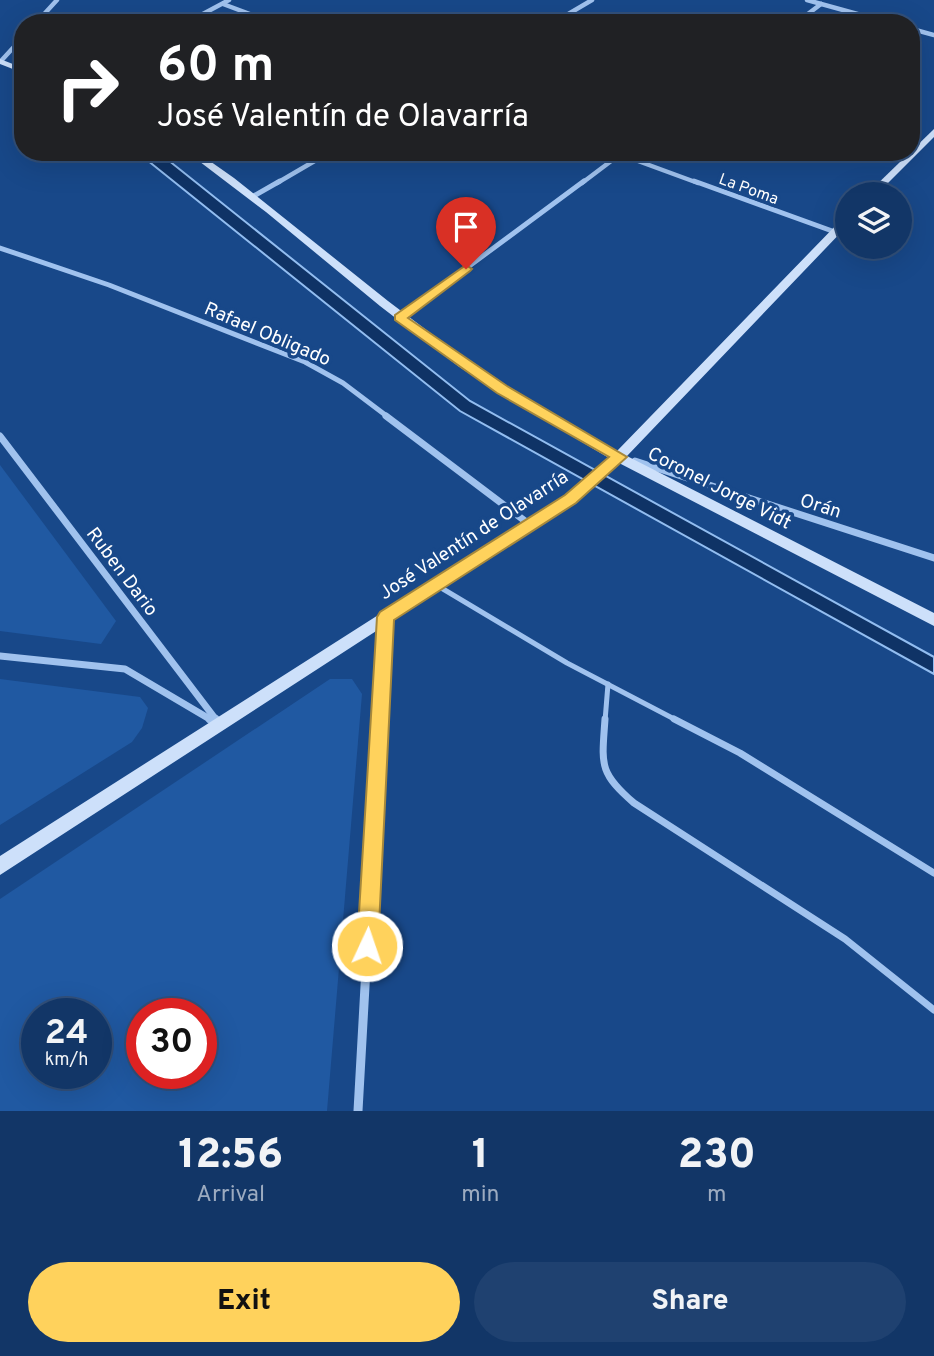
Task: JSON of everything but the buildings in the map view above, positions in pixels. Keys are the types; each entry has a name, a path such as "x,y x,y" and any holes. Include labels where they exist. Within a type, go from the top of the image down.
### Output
{"main road":[{"path":"920,146 934,132"},
{"name":"Coronel Jorge Vidt","path":"203,161 252,197 399,318 502,390 619,457 934,620"},
{"path":"884,182 905,161"},
{"name":"José Valentín de Olavarría","path":"0,866 570,499 619,457 835,232"}],"street":[{"path":"44,14 57,0"},
{"path":"204,14 229,0"},
{"path":"568,14 592,0"},
{"path":"807,0 857,14"},
{"path":"223,4 250,14"},
{"path":"808,14 821,4"},
{"path":"1,61 14,47"},
{"path":"252,197 314,161"},
{"path":"399,318 609,161"},
{"name":"La Poma","path":"642,161 835,232"},
{"name":"Rafael Obligado","path":"0,248 109,285 305,362 343,383 529,524"},
{"name":"Ruben Dario","path":"0,436 221,725"},
{"name":"Orán","path":"619,457 934,558"},
{"path":"358,1111 386,617"},
{"path":"0,656 125,669 221,725"}],"lane":[{"path":"435,585 567,663 740,753 934,873"},
{"path":"608,684 602,763 612,784 634,803 845,939 934,1010"}],"shaded area":[{"path":"148,161 169,161 470,401 934,657 934,674 460,411"},
{"path":"0,465 116,621 101,644 0,631"},
{"path":"0,679 140,697 148,708 142,728 132,742 0,825"},
{"path":"330,679 352,679 362,694 327,1111 0,1111 0,899"}],"route":[{"path":"367,946 386,617 570,499 619,457 502,390 399,318 466,269"}]}
